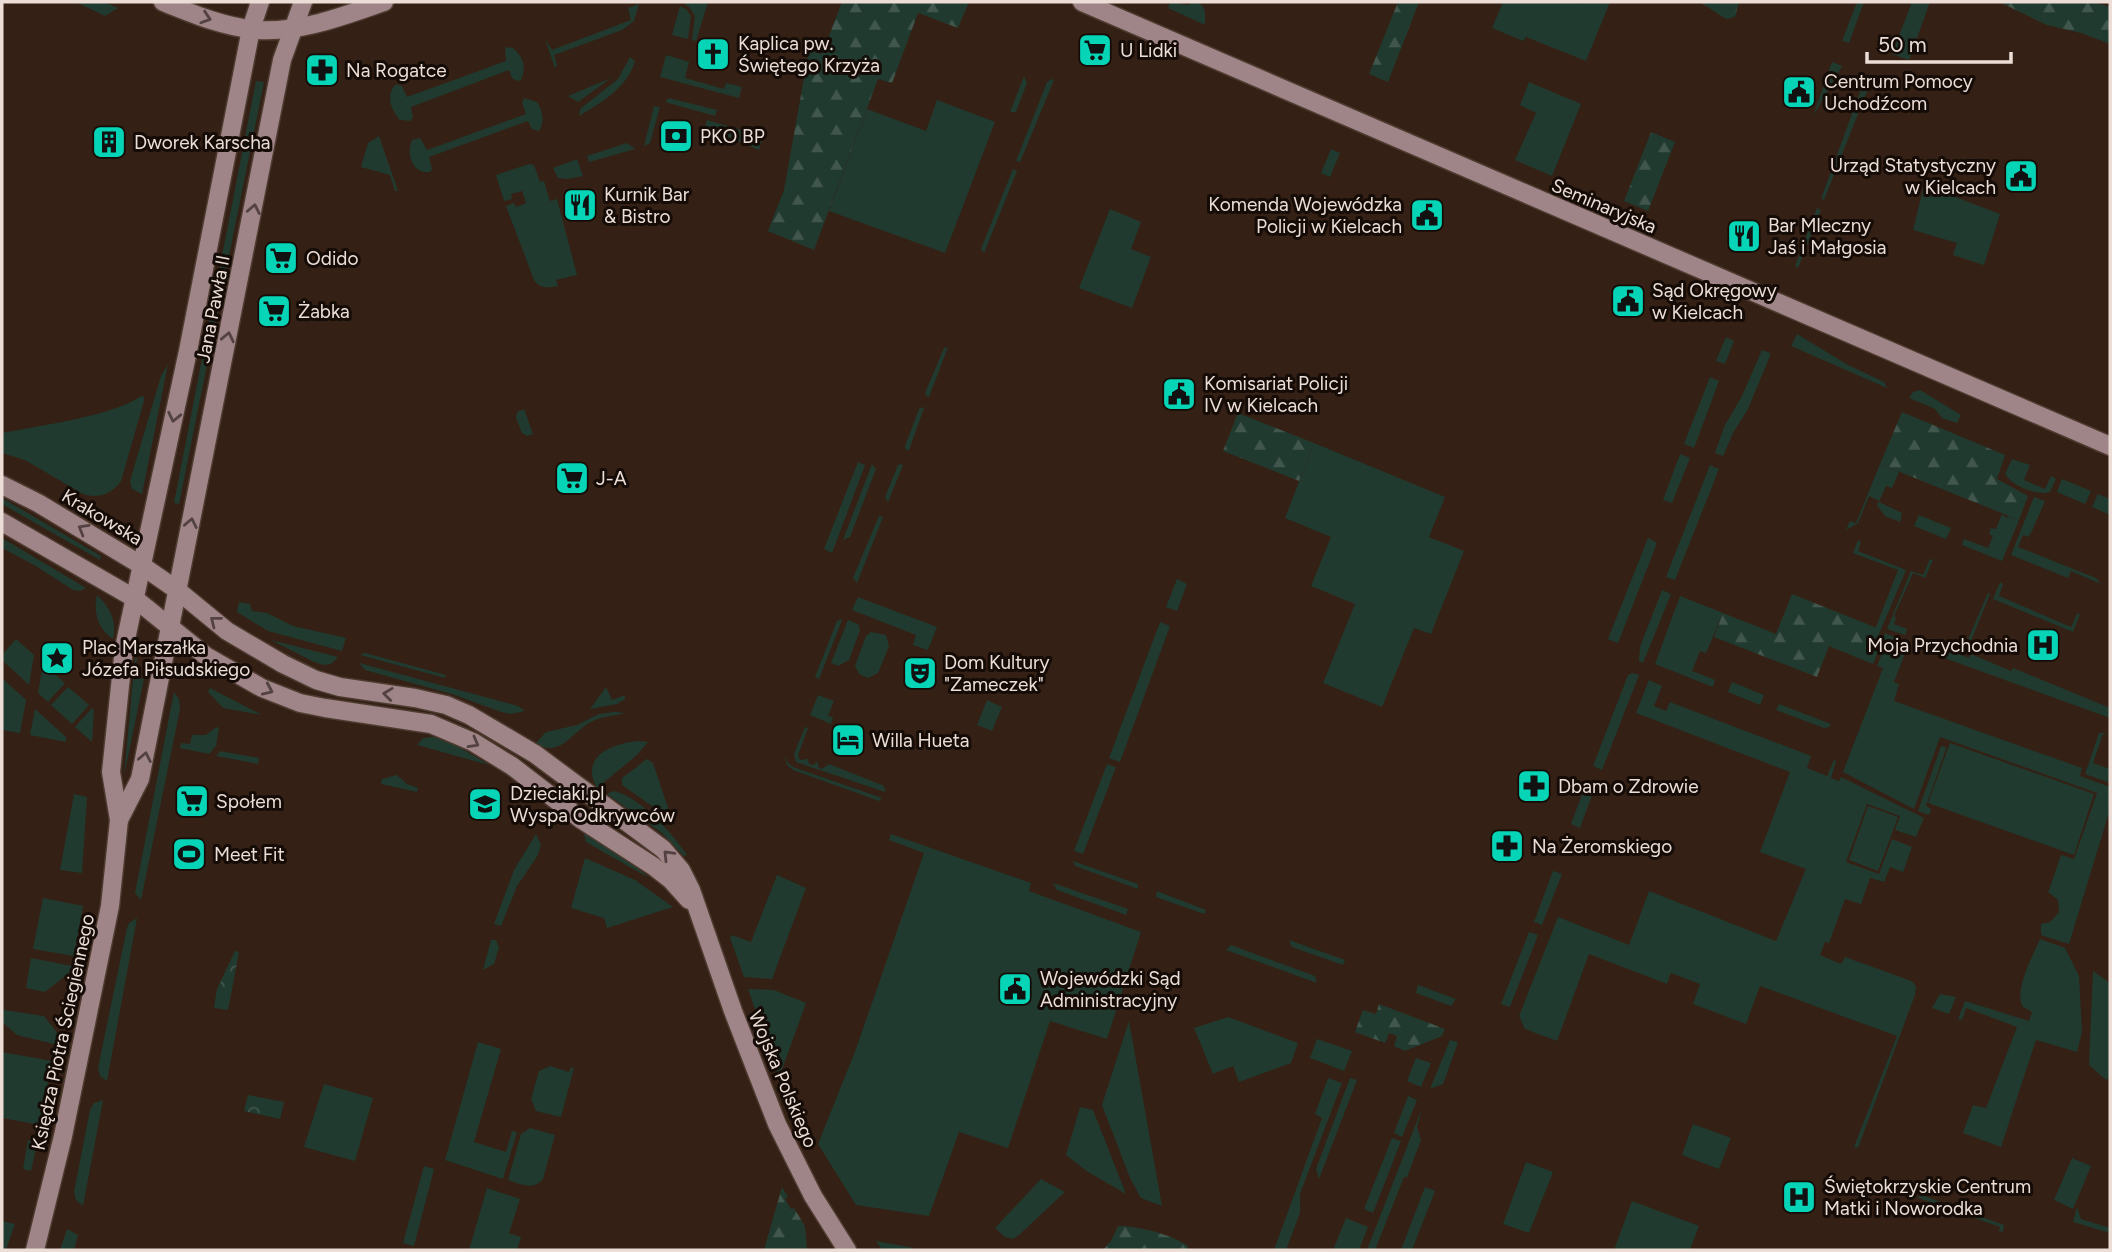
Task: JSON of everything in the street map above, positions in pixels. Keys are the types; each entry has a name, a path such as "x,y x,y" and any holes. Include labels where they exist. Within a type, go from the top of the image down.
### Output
{"street":[{"path":"163,2 211,20 251,29 272,30 336,18 384,2"},
{"name":"Jana Pawła II","path":"141,565 188,351 251,29 260,2"},
{"name":"Jana Pawła II","path":"170,626 282,60 303,2"},
{"name":"Seminaryjska","path":"1082,2 2110,446"},
{"name":"Krakowska","path":"2,485 38,503 141,565 221,626 254,649 283,664 316,680 340,687 446,705 488,725 562,774"},
{"path":"2,522 134,598"},
{"name":"Księdza Piotra Ściegiennego","path":"35,1250 63,1136 110,906 119,820 111,772 120,673 141,565"},
{"name":"Wojska Polskiego","path":"134,598 221,666 271,692 300,703 410,719 442,727 496,755 582,820 671,880 691,902 698,915"},
{"name":"Księdza Piotra Ściegiennego","path":"119,820 140,779 170,626"},
{"name":"Wojska Polskiego","path":"562,774 654,842 673,860 686,880 777,1124 813,1196 847,1250"}],"green space":[{"path":"76,2 104,2 118,8 105,16"},
{"path":"682,2 708,2 696,41 692,40 695,16"},
{"path":"842,2 969,2 958,28 918,13 892,83 878,79 814,250 768,231 784,190 809,50 822,54"},
{"path":"1170,2 1188,5 1200,3 1205,11 1205,25 1168,8"},
{"path":"1398,2 1419,2 1388,82 1369,74"},
{"path":"1503,2 1610,2 1586,61 1526,37 1523,41 1492,28"},
{"path":"1700,2 1739,2 1735,17 1726,19"},
{"path":"1857,2 1864,2 1849,43 1842,41"},
{"path":"1912,2 1930,2 1909,60 1892,54"},
{"path":"1999,2 2093,2 2110,7 2110,44 2081,33 2047,25"},
{"path":"639,4 634,21 622,30 554,55 557,65 555,68 545,39 552,50 631,20 628,8"},
{"path":"680,6 691,16 688,39 672,35"},
{"path":"505,47 513,48 522,59 524,71 521,80 512,78 509,70 411,107 413,118 410,121 400,120 394,112 390,98 396,84 402,86 407,97 506,61"},
{"path":"666,55 689,62 685,78 724,89 726,83 742,87 739,98 660,77"},
{"path":"630,57 635,61 620,86 605,100 579,116 580,109 618,79"},
{"path":"1832,62 1842,66 1813,116"},
{"path":"1024,76 1027,83 1016,112 1010,112"},
{"path":"611,78 578,102 568,96"},
{"path":"1054,80 1020,162 1016,161 1047,82"},
{"path":"256,81 264,82 179,504 174,503"},
{"path":"1529,82 1581,104 1552,176 1515,160 1536,113 1520,105"},
{"path":"1869,86 1824,200 1821,199 1860,92"},
{"path":"524,98 537,102 539,106 543,120 539,131 532,129 528,121 429,157 432,169 430,172 419,170 412,162 412,140 420,138 427,150 526,114 522,103"},
{"path":"669,98 717,110 715,116 665,102"},
{"path":"937,100 995,122 945,253 829,211 867,109 926,131"},
{"path":"654,106 660,107 650,143 644,146"},
{"path":"707,120 763,136 759,150 705,127"},
{"path":"1651,132 1675,142 1648,211 1624,201"},
{"path":"379,136 398,191 395,191 390,175 361,167 368,143"},
{"path":"627,143 635,149 589,162 587,156"},
{"path":"1331,149 1340,153 1330,177 1321,173"},
{"path":"577,159 583,176 558,178 553,168"},
{"path":"529,164 534,165 540,182 544,181 550,201 557,199 577,275 556,280 558,286 544,287 534,280 506,206 514,203 516,207 526,203 522,191 511,194 512,199 504,201 496,175"},
{"path":"1013,169 1017,171 984,253 981,249"},
{"path":"1924,185 2000,214 1984,265 1953,255 1957,243 1913,230"},
{"path":"1817,208 1821,210 1798,268 1795,266"},
{"path":"1110,209 1141,222 1131,249 1151,257 1132,308 1079,288"},
{"path":"1797,334 1848,365 1884,382 1887,388 1791,346"},
{"path":"1726,337 1734,341 1725,364 1716,361"},
{"path":"948,347 929,397 925,393 944,348"},
{"path":"1762,350 1770,353 1770,356 1748,409 1723,456 1715,453 1724,427 1742,396"},
{"path":"168,364 142,494 132,489 130,481 161,376"},
{"path":"1710,377 1719,381 1694,448 1684,444"},
{"path":"1920,390 1961,415 1957,423 1942,418 1935,409 1909,398 1913,392"},
{"path":"141,396 144,401 121,481 104,494 83,494 25,460 2,453 2,433 94,415"},
{"path":"923,407 909,450 906,450 905,446 919,409"},
{"path":"524,409 533,434 527,436 522,433 516,418 517,412"},
{"path":"1902,412 2005,455 1997,479 2028,496 2019,520 1880,464"},
{"path":"1238,413 1314,443 1299,481 1223,451"},
{"path":"1314,443 1445,497 1429,537 1464,551 1431,634 1414,628 1382,707 1323,683 1355,604 1311,586 1331,537 1285,518"},
{"path":"1680,454 1690,458 1672,503 1663,500"},
{"path":"2012,459 2030,465 2024,480 2045,489 2051,476 2056,479 2050,492 2032,491 2008,478 2005,474"},
{"path":"858,462 865,465 832,553 824,549"},
{"path":"872,464 876,469 850,537 843,540"},
{"path":"1880,464 1899,472 1892,488 1886,486 1879,502 1902,513 1900,522 1885,516 1877,505 1879,501 1869,496 1858,523 1846,530 1850,521 1856,523"},
{"path":"898,465 903,465 888,502 885,497"},
{"path":"1710,465 1719,469 1675,580 1666,577"},
{"path":"2062,479 2091,491 2085,504 2057,492"},
{"path":"2098,494 2110,499 2110,515 2092,507"},
{"path":"2034,497 2045,501 2031,533 2028,537 2023,535 2018,547 2096,578 2101,584 2071,571 2068,578 2011,555"},
{"path":"2,498 101,556 100,560 2,504"},
{"path":"81,505 101,509 110,519 101,522 86,518 73,510"},
{"path":"2002,514 2007,518 2008,516 2019,520 2002,561 1962,545 1964,539 1988,548 1993,536 1989,534 1991,528 1996,529"},
{"path":"1919,515 1951,528 1946,539 1914,526"},
{"path":"879,516 883,517 857,583 853,578"},
{"path":"2,538 86,588 73,590 2,548"},
{"path":"1648,538 1657,543 1618,643 1608,639"},
{"path":"1858,540 1861,542 1858,551 1906,570 1874,646 1879,649 1873,664 1863,660 1898,570 1853,553"},
{"path":"1930,559 1933,560 1925,578 1913,573 1894,616 1894,624 1907,629 1905,635 1887,629 1911,571 1923,575"},
{"path":"1177,579 1187,584 1177,611 1166,607"},
{"path":"2000,582 2003,584 1999,596 2071,627 2077,614 2080,614 2073,632 1993,599"},
{"path":"1662,590 1671,594 1643,663 1639,661 1640,647"},
{"path":"1988,593 1990,594 1966,653 1963,651"},
{"path":"1792,594 1877,628 1863,660 1829,646 1817,677 1714,637 1723,613 1776,634"},
{"path":"97,595 111,615 113,639 98,620"},
{"path":"1680,596 1723,613 1706,653 1700,651 1692,671 1715,680 1713,687 1655,664"},
{"path":"858,597 937,627 928,650 913,645 916,635 852,610"},
{"path":"239,602 250,604 252,611 267,613 293,626 346,638 342,651 268,631 237,612"},
{"path":"841,619 819,679 815,677 837,621"},
{"path":"848,620 858,624 860,630 849,660 838,666 831,663"},
{"path":"1160,622 1170,626 1120,762 1109,758"},
{"path":"871,632 886,635 889,646 878,673 868,678 859,674 855,666 866,636"},
{"path":"1885,633 1909,643 1894,682 1899,684 1894,701 2082,768 2080,776 2110,787 2110,809 2069,944 2041,935 2041,924 2050,922 2059,912 2058,900 2048,892 2061,855 2074,859 2097,793 1940,737 1914,809 1843,772 1883,668 1877,666 1885,646 1880,644"},
{"path":"16,639 34,655 29,685 2,660 2,655"},
{"path":"271,640 338,657 331,664 324,665"},
{"path":"1920,640 1969,658 1971,654 2011,671 2013,668 2110,708 2110,718 1917,648"},
{"path":"365,653 446,675 445,678 360,655"},
{"path":"135,658 134,677 144,679 124,776"},
{"path":"359,663 518,706 525,711 511,714 501,712 455,695 365,670"},
{"path":"43,664 65,683 48,702 38,693"},
{"path":"1628,675 1639,675 1602,770 1593,766"},
{"path":"2,678 26,700 20,733 2,730"},
{"path":"1649,680 1662,686 1654,706 1666,711 1670,702 1811,756 1807,768 1827,776 1834,760 1836,761 1831,778 1839,781 1841,777 1924,818 1916,837 1895,830 1900,816 1867,804 1846,862 1879,874 1892,839 1912,847 1903,872 1890,867 1884,882 1870,878 1861,904 1845,899 1829,943 1825,942 1820,955 1841,964 1845,957 1906,979 1916,987 1858,1148 1854,1147 1897,1036 1760,986 1746,1024 1693,1004 1700,984 1671,973 1667,984 1589,954 1557,1041 1525,1029 1519,1016 1558,917 1629,945 1649,891 1776,941 1806,869 1760,852 1790,772 1636,713"},
{"path":"1732,682 1764,695 1760,705 1728,692"},
{"path":"68,687 89,705 72,724 51,705"},
{"path":"606,687 612,700 625,695 625,699 617,704 590,709"},
{"path":"210,688 262,715 223,708 208,692"},
{"path":"174,692 179,699 180,709 141,900 135,893"},
{"path":"818,695 834,701 828,716 833,717 831,724 810,715"},
{"path":"987,700 1002,707 992,731 977,725"},
{"path":"1779,704 1831,724 1824,728 1776,710"},
{"path":"92,708 94,710 92,742 75,727"},
{"path":"35,709 66,737 66,742 30,735"},
{"path":"625,713 593,721 560,746 553,748 535,744 546,732 577,725 599,714"},
{"path":"216,727 219,728 216,746 209,754 180,748 181,743 190,744 192,735 206,735"},
{"path":"805,727 808,728 798,755 800,760 808,759 809,764 814,765 817,761 822,769 829,764 882,785 885,792 796,762 794,754"},
{"path":"2099,733 2103,733 2110,736 2103,734 2093,763 2110,769 2110,783 2085,774"},
{"path":"434,737 459,747 489,765 417,745 423,738"},
{"path":"648,742 637,755 597,788 592,767 602,753 619,745"},
{"path":"1950,743 2094,794 2074,855 1928,803"},
{"path":"1941,746 1946,749 1926,806 1931,809 1929,815 1918,811"},
{"path":"220,751 259,758 258,764 216,756"},
{"path":"784,754 793,767 882,798 879,801 793,770 787,765"},
{"path":"647,759 653,763 674,826 622,785 622,778"},
{"path":"1107,764 1116,767 1083,854 1074,851"},
{"path":"397,775 407,784 418,788 417,792 381,784 382,779"},
{"path":"1587,781 1596,784 1580,828 1571,824"},
{"path":"613,791 634,800 644,808 664,826 687,855 684,856 662,833 607,794"},
{"path":"74,794 87,797 82,873 60,870"},
{"path":"1868,806 1898,817 1878,871 1849,860"},
{"path":"583,830 635,865 649,878 586,842"},
{"path":"536,834 541,845 538,855 517,886 501,926 494,924 514,870"},
{"path":"891,834 1031,883 1029,891 1141,932 1107,1039 1050,1021 1008,1148 959,1132 929,1216 856,1205 818,1144 856,1049 924,853 889,840"},
{"path":"585,858 635,880 673,907 607,928 604,918 571,908"},
{"path":"1073,861 1138,884 1138,889 1075,866"},
{"path":"1553,871 1562,874 1542,925 1534,922"},
{"path":"777,875 806,888 772,979 744,977 730,938 732,935 751,942"},
{"path":"1053,883 1128,909 1126,915 1057,890"},
{"path":"1157,891 1206,910 1204,914 1156,897"},
{"path":"43,898 83,906 74,956 33,949"},
{"path":"137,918 107,1081 100,1076 98,1068 127,928 129,923"},
{"path":"1529,932 1538,935 1510,1007 1501,1004"},
{"path":"2040,939 2065,948 2079,976 2082,1032 2077,1052 2036,1040 2001,1147 1963,1133 1973,1105 1986,1108 2017,1027 1966,1008 1962,1020 1958,1019 1965,1001 2029,1021 2032,1012 2023,1007 2020,992"},
{"path":"491,940 496,940 499,947 494,964 483,970"},
{"path":"1289,940 1345,960 1343,965 1292,947"},
{"path":"1231,945 1315,976 1317,983 1226,950"},
{"path":"235,951 239,952 228,1010 214,1008 217,989"},
{"path":"31,958 72,966 70,972 45,992 26,988"},
{"path":"2093,971 2110,983 2110,1077 2106,1080 2089,1065"},
{"path":"1418,985 1456,999 1451,1006 1416,993"},
{"path":"748,989 774,990 806,1003 779,1078"},
{"path":"1940,994 1956,997 1949,1014 1932,1008"},
{"path":"1379,1004 1445,1029 1442,1036 1405,1051 1394,1046 1397,1036 1389,1033 1385,1043 1355,1032 1363,1010 1376,1014"},
{"path":"4,1010 44,1016 59,1035 58,1045 17,1035 2,1022"},
{"path":"1228,1017 1298,1043 1291,1063 1239,1082 1233,1066 1213,1074 1194,1028"},
{"path":"1129,1021 1162,1206 1141,1198 1130,1178 1102,1105"},
{"path":"1317,1039 1352,1051 1344,1071 1310,1058"},
{"path":"1450,1040 1458,1042 1443,1084 1430,1089"},
{"path":"478,1042 501,1049 474,1142 506,1152 512,1131 517,1132 503,1179 445,1160"},
{"path":"2,1052 52,1061 40,1125 2,1118"},
{"path":"1416,1058 1431,1063 1421,1087 1407,1081"},
{"path":"550,1066 569,1072 571,1067 574,1068 561,1117 536,1111 531,1099 539,1071"},
{"path":"1328,1078 1342,1083 1300,1194 1300,1213 1286,1250 1274,1250 1322,1118 1315,1114"},
{"path":"1350,1078 1357,1080 1319,1179 1316,1169"},
{"path":"324,1084 373,1098 355,1161 304,1147"},
{"path":"248,1095 284,1102 280,1119 244,1111"},
{"path":"1408,1096 1417,1100 1402,1137 1394,1133"},
{"path":"103,1100 83,1206 76,1200 74,1192 90,1110 94,1103"},
{"path":"1080,1107 1093,1110 1126,1194 1088,1172 1066,1155"},
{"path":"1422,1108 1417,1127 1421,1140 1407,1177 1404,1177 1375,1250 1367,1250"},
{"path":"1693,1124 1731,1138 1719,1169 1682,1155"},
{"path":"530,1128 555,1135 543,1179 531,1186 508,1180 521,1134"},
{"path":"1392,1138 1401,1141 1373,1213 1364,1209"},
{"path":"28,1140 37,1144 31,1171 23,1169"},
{"path":"2072,1158 2091,1166 2073,1209 2054,1200"},
{"path":"1526,1162 1553,1172 1529,1233 1503,1224"},
{"path":"424,1166 434,1169 414,1246 403,1243"},
{"path":"1041,1179 1065,1192 1019,1235 1013,1239 1005,1237 995,1228"},
{"path":"782,1187 788,1197 785,1199 805,1226 790,1250 764,1250"},
{"path":"1425,1187 1435,1191 1412,1250 1401,1250"},
{"path":"487,1188 520,1199 509,1233 521,1237 517,1250 469,1250"},
{"path":"1924,1196 2004,1225 2003,1232 1999,1231 2000,1227 1916,1197"},
{"path":"1632,1201 1699,1226 1690,1250 1614,1250"},
{"path":"2077,1207 2081,1219 2110,1228 2110,1233 2073,1222"},
{"path":"1346,1218 1368,1227 1359,1250 1333,1250"},
{"path":"2,1221 15,1224 6,1250 2,1250"},
{"path":"805,1226 807,1250 792,1250 791,1248"},
{"path":"1118,1226 1164,1234 1188,1246 1188,1250 1103,1250"},
{"path":"67,1229 78,1235 74,1250 60,1250"},
{"path":"876,1241 914,1248 882,1250"}],"place":[{"name":"U Lidki","path":"1095,50"},
{"name":"Kaplica pw. Świętego Krzyża","path":"713,54"},
{"name":"Na Rogatce","path":"322,70"},
{"name":"Centrum Pomocy Uchodźcom","path":"1799,92"},
{"name":"PKO BP","path":"676,136"},
{"name":"Dworek Karscha","path":"109,142"},
{"name":"Urząd Statystyczny w Kielcach","path":"2021,176"},
{"name":"Kurnik Bar & Bistro","path":"580,205"},
{"name":"Komenda Wojewódzka Policji w Kielcach","path":"1427,215"},
{"name":"Bar Mleczny Jaś i Małgosia","path":"1744,236"},
{"name":"Odido","path":"281,258"},
{"name":"Sąd Okręgowy w Kielcach","path":"1628,301"},
{"name":"Żabka","path":"274,311"},
{"name":"Komisariat Policji IV w Kielcach","path":"1179,394"},
{"name":"J-A","path":"572,478"},
{"name":"Moja Przychodnia","path":"2043,645"},
{"name":"Plac Marszałka Józefa Piłsudskiego","path":"57,658"},
{"name":"Dom Kultury \"Zameczek\"","path":"920,673"},
{"name":"Willa Hueta","path":"848,740"},
{"name":"Dbam o Zdrowie","path":"1534,786"},
{"name":"Społem","path":"192,801"},
{"name":"Dzieciaki.pl Wyspa Odkrywców","path":"485,804"},
{"name":"Na Żeromskiego","path":"1507,846"},
{"name":"Meet Fit","path":"189,854"},
{"name":"Wojewódzki Sąd Administracyjny","path":"1015,989"},
{"name":"Świętokrzyskie Centrum Matki i Noworodka","path":"1799,1197"}]}
